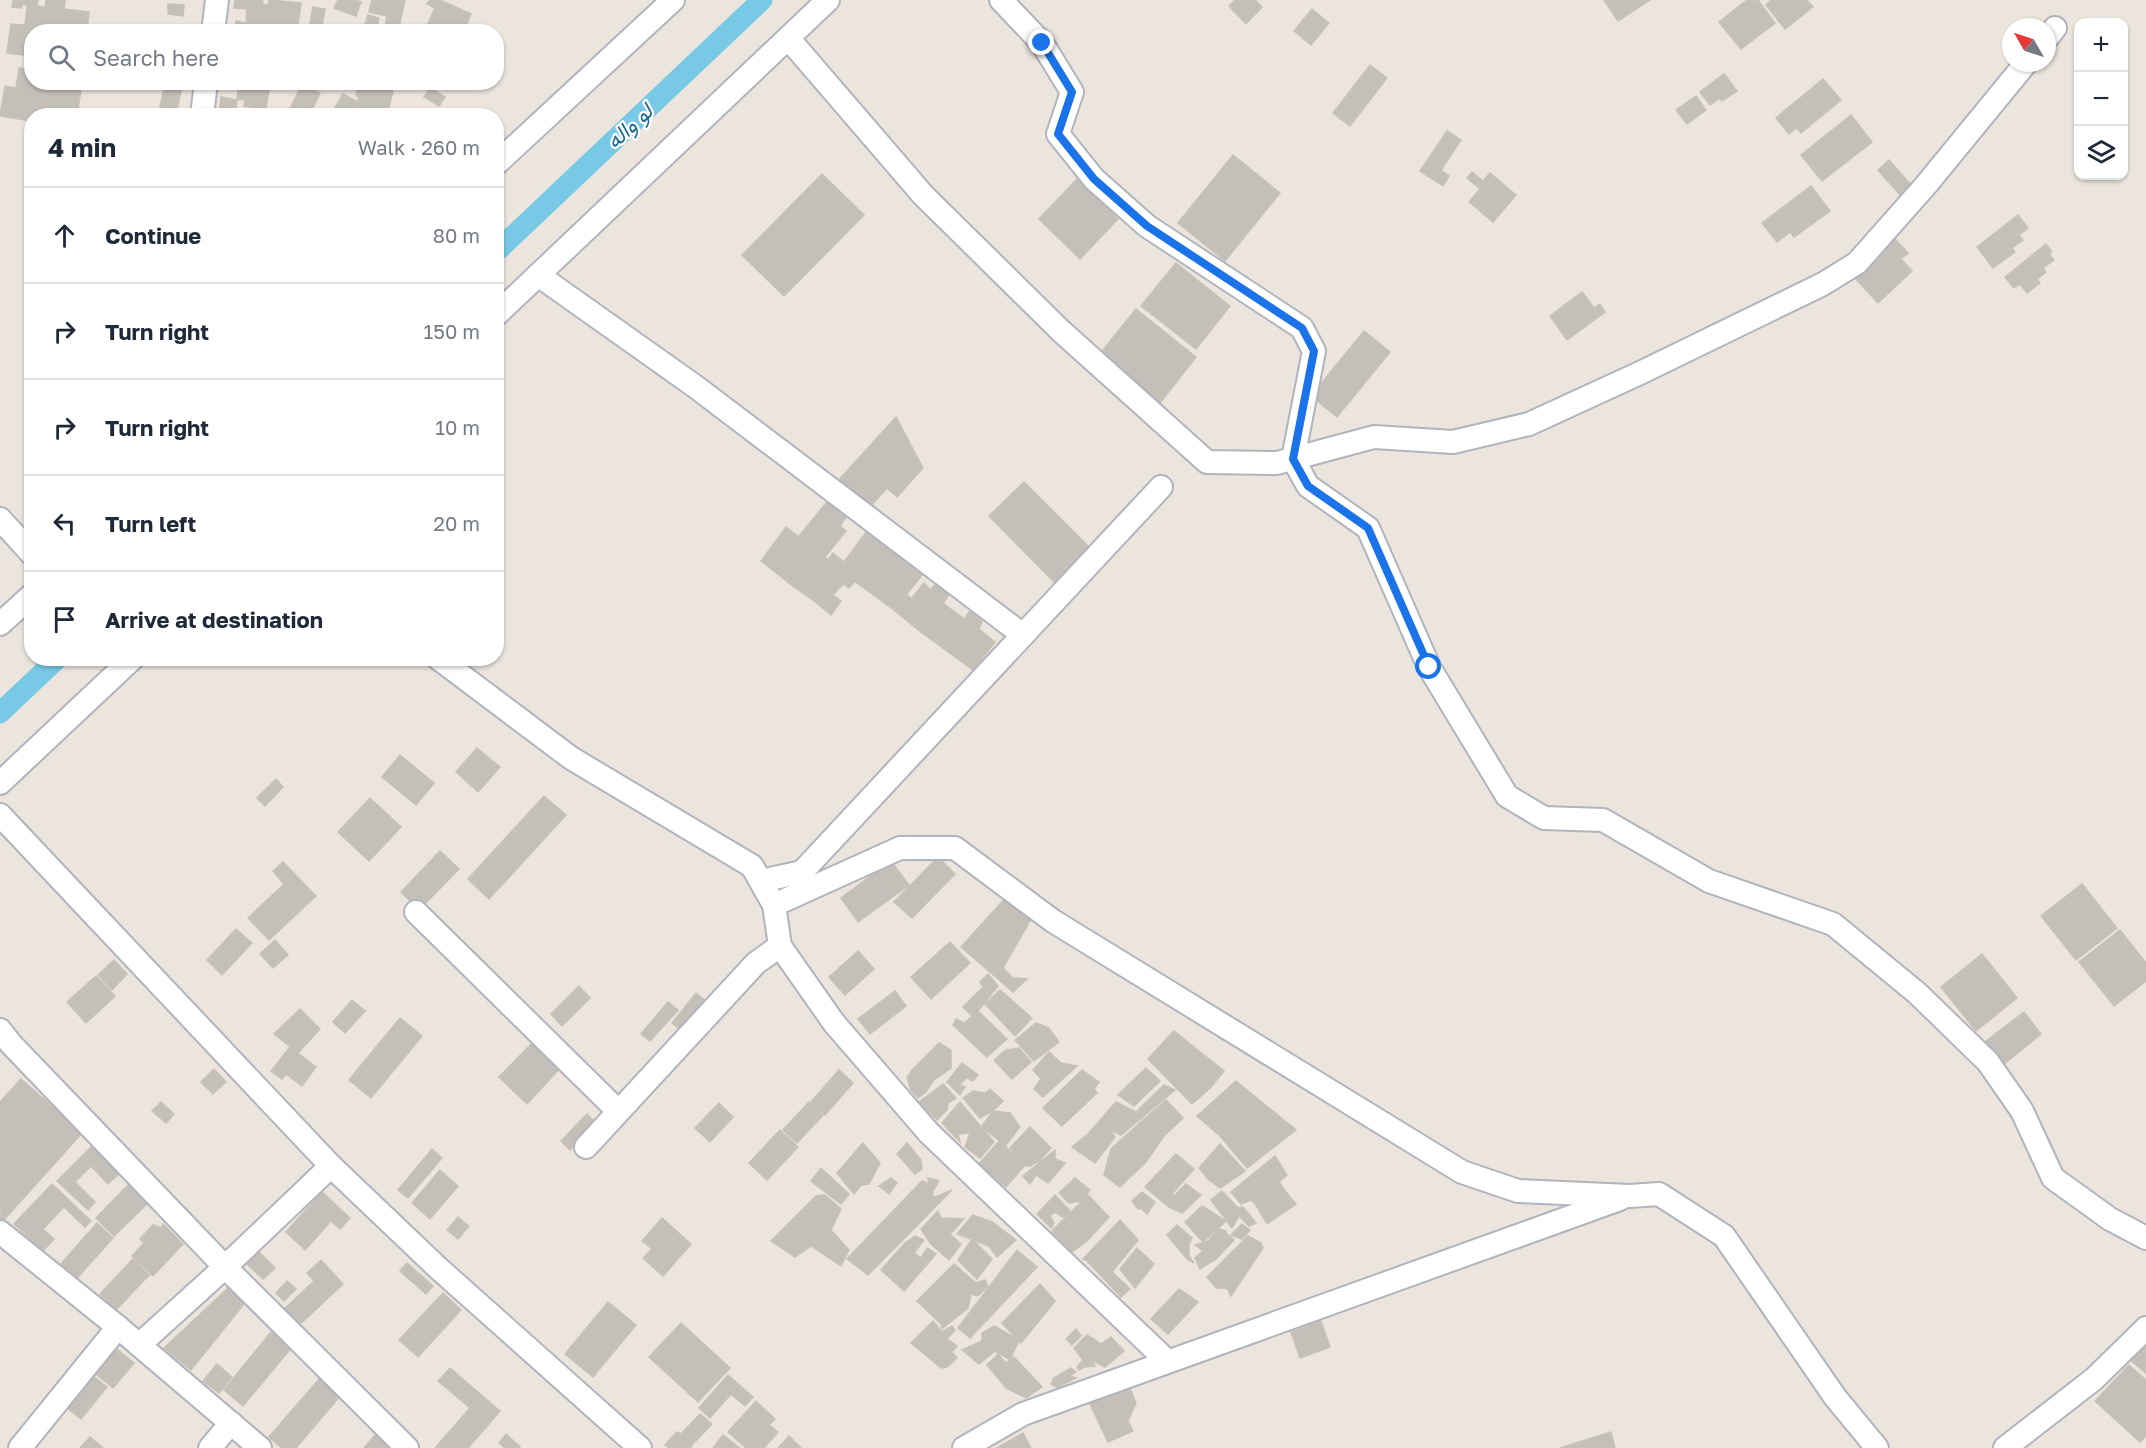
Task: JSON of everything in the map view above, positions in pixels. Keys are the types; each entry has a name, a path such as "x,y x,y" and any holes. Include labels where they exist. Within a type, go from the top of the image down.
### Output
{"street":[{"path":"214,24 217,0"},
{"path":"504,307 828,0"},
{"path":"1001,0 1042,43 1072,92 1058,134 1094,179 1147,226 1302,328 1314,351 1293,459 1308,486 1368,528 1429,667 1507,796 1544,818 1603,820 1709,881 1833,924 1917,993 1988,1062 2022,1111 2053,1178 2110,1219 2146,1238"},
{"path":"504,156 663,4"},
{"path":"788,38 923,195 1061,331 1207,462 1277,463 1374,437 1453,442 1529,424 1640,373 1823,284 1857,263 1926,185 2019,72"},
{"path":"203,108 205,90"},
{"path":"538,275 696,387 1023,634"},
{"path":"760,881 802,872 1161,487"},
{"path":"0,519 24,545"},
{"path":"0,624 24,602"},
{"path":"0,783 124,666"},
{"path":"449,666 571,758 752,866 774,905 780,946 834,1023 929,1133 1167,1361"},
{"path":"0,815 331,1166 446,1275 640,1448"},
{"path":"774,905 900,848 955,848 1053,921 1462,1172 1518,1191 1630,1196 1659,1194 1724,1236 1836,1397 1877,1448"},
{"path":"416,912 618,1111"},
{"path":"586,1147 756,963 780,946"},
{"path":"0,1030 225,1267 407,1448"},
{"path":"139,1345 331,1166"},
{"path":"964,1448 1023,1414 1630,1196"},
{"path":"0,1232 118,1327 260,1448"},
{"path":"21,1448 118,1327"},
{"path":"2005,1448 2094,1379 2146,1328"},
{"path":"210,1448 231,1423"}],"building":[{"path":"13,0 38,0 37,6 45,7 46,0 65,0 64,9 89,12 88,24 25,24 27,5 22,4 22,8 12,7"},
{"path":"235,0 263,0 262,4 268,5 269,0 301,3 298,24 236,24 236,21 246,23 247,9 234,8"},
{"path":"338,0 361,2 356,16 334,8"},
{"path":"372,0 405,0 400,24 386,24 387,16 369,12"},
{"path":"430,0 440,0 471,14 467,24 428,24 435,8 427,4"},
{"path":"1235,0 1255,0 1262,7 1246,24 1229,6"},
{"path":"1604,0 1650,0 1618,21"},
{"path":"1747,0 1758,0 1775,23 1741,49 1719,22"},
{"path":"1771,0 1807,0 1813,7 1785,29 1766,5"},
{"path":"168,4 184,5 183,16 168,14"},
{"path":"313,7 325,9 322,24 310,24"},
{"path":"1312,9 1329,23 1311,45 1294,31"},
{"path":"368,15 379,18 378,24 365,24"},
{"path":"11,24 24,25 24,55 7,53"},
{"path":"1370,65 1387,78 1350,126 1333,113"},
{"path":"19,68 24,69 24,90 81,90 78,108 24,108 24,120 0,116 5,86 16,88"},
{"path":"1724,74 1737,91 1722,101 1720,98 1710,105 1700,92"},
{"path":"1823,79 1841,100 1801,133 1797,128 1789,134 1776,118"},
{"path":"164,90 181,91 177,108 160,107"},
{"path":"238,90 269,90 266,108 244,106 245,100 237,99"},
{"path":"299,90 314,90 320,93 313,108 290,108"},
{"path":"357,90 393,90 389,108 356,108 359,96 356,96"},
{"path":"429,90 433,90 445,97 439,106 424,97"},
{"path":"343,94 358,102 354,108 335,108"},
{"path":"1696,96 1706,110 1687,124 1676,110"},
{"path":"221,97 237,100 236,108 220,108"},
{"path":"1851,115 1872,142 1822,181 1801,155"},
{"path":"1447,131 1461,140 1441,170 1449,176 1443,186 1420,171"},
{"path":"1233,155 1280,193 1225,261 1178,223"},
{"path":"1889,160 1911,185 1900,195 1878,170"},
{"path":"1472,172 1483,181 1490,173 1516,195 1493,222 1469,202 1480,189 1467,178"},
{"path":"822,174 864,215 784,296 742,255"},
{"path":"1077,179 1118,219 1080,259 1039,219"},
{"path":"1811,186 1830,211 1794,237 1790,232 1777,242 1762,223"},
{"path":"2018,215 2028,228 2019,235 2023,240 2012,248 2015,252 1993,268 1977,247"},
{"path":"1895,239 1908,253 1901,259 1912,271 1878,303 1854,277"},
{"path":"2046,244 2054,260 2043,268 2046,272 2037,279 2040,283 2027,293 2020,284 2014,288 2005,277"},
{"path":"1176,263 1230,306 1196,349 1141,306"},
{"path":"1582,292 1594,308 1600,304 1605,312 1567,340 1550,316"},
{"path":"1136,309 1196,357 1160,403 1099,355"},
{"path":"1364,331 1390,352 1337,417 1311,396"},
{"path":"896,417 923,468 897,497 887,488 868,509 838,481"},
{"path":"1024,482 1092,550 1057,585 989,516"},
{"path":"827,502 847,516 840,526 846,531 825,557 799,536"},
{"path":"786,527 816,550 789,583 761,561"},
{"path":"867,531 923,574 894,610 827,561 833,553 844,562"},
{"path":"816,550 839,569 814,601 789,583"},
{"path":"839,569 855,581 849,588 843,584 833,595 841,601 831,615 814,601"},
{"path":"924,583 930,590 936,584 949,595 934,616 912,598"},
{"path":"906,594 934,616 921,632 894,610"},
{"path":"944,604 964,619 943,648 921,632"},
{"path":"970,611 982,621 979,629 995,642 973,670 943,648"},
{"path":"477,748 500,767 478,792 456,772"},
{"path":"400,755 434,783 416,805 382,777"},
{"path":"276,779 283,787 265,806 257,798"},
{"path":"544,796 566,815 489,899 468,879"},
{"path":"370,798 401,827 369,861 338,832"},
{"path":"440,851 459,869 419,910 401,892"},
{"path":"938,857 955,874 912,918 894,902"},
{"path":"891,861 909,885 858,922 841,898"},
{"path":"283,862 316,896 269,940 248,918 284,884 273,871"},
{"path":"2082,884 2117,928 2076,960 2041,916"},
{"path":"1009,894 1035,912 1003,968 1013,978 1027,979 1013,992 961,947"},
{"path":"236,929 252,943 222,975 207,960"},
{"path":"2120,930 2146,963 2146,981 2114,1006 2079,962"},
{"path":"275,940 288,955 273,968 260,954"},
{"path":"950,942 970,963 931,999 911,977"},
{"path":"858,951 874,969 845,995 829,977"},
{"path":"1982,954 2017,998 1976,1031 1941,987"},
{"path":"114,960 127,974 112,990 98,975"},
{"path":"988,974 998,986 978,1011 1007,1039 987,1057 953,1025 956,1019 964,1023 972,1016 963,1007 983,987 980,982"},
{"path":"96,976 115,996 86,1023 67,1002"},
{"path":"579,986 590,998 562,1026 551,1014"},
{"path":"1000,990 1032,1018 1015,1036 985,1004"},
{"path":"895,991 906,1006 870,1034 858,1019"},
{"path":"696,993 707,1002 683,1032 672,1023"},
{"path":"352,1000 365,1011 345,1033 333,1022"},
{"path":"668,1002 678,1010 650,1041 641,1034"},
{"path":"300,1009 320,1029 298,1053 274,1034"},
{"path":"2024,1012 2041,1034 2003,1065 1985,1042"},
{"path":"400,1018 422,1036 371,1098 349,1080"},
{"path":"1036,1023 1049,1028 1059,1042 1034,1061 1015,1040"},
{"path":"1174,1031 1224,1071 1192,1104 1148,1059"},
{"path":"535,1040 562,1066 527,1104 499,1077"},
{"path":"939,1043 951,1050 951,1068 934,1080 926,1092 918,1098 911,1090 907,1078"},
{"path":"290,1047 316,1067 302,1086 286,1074 282,1079 271,1071"},
{"path":"1019,1048 1031,1062 1012,1079 994,1060 1006,1050"},
{"path":"1049,1052 1061,1063 1077,1066 1043,1097 1034,1089 1041,1079 1033,1070"},
{"path":"962,1063 978,1075 973,1081 967,1078 959,1085 965,1087 960,1095 947,1082"},
{"path":"1146,1068 1160,1081 1134,1106 1118,1095"},
{"path":"214,1069 226,1082 213,1094 201,1082"},
{"path":"839,1070 853,1083 825,1115 811,1102"},
{"path":"1082,1070 1099,1082 1094,1089 1097,1093 1062,1126 1043,1108"},
{"path":"21,1079 82,1133 1,1223 0,1102"},
{"path":"1236,1081 1296,1130 1247,1168 1220,1136 1197,1116"},
{"path":"943,1084 956,1098 948,1103 947,1110 937,1120 919,1102"},
{"path":"1164,1085 1175,1090 1121,1135 1110,1130 1115,1137 1095,1163 1072,1147 1088,1134 1116,1102 1136,1112"},
{"path":"990,1089 1003,1101 993,1111 980,1118 963,1098 973,1091 985,1093"},
{"path":"1166,1100 1183,1118 1164,1136 1143,1120"},
{"path":"161,1102 174,1114 166,1123 152,1111"},
{"path":"809,1102 823,1115 797,1143 783,1130"},
{"path":"960,1102 981,1127 970,1133 958,1134 960,1142 942,1123"},
{"path":"719,1103 733,1117 710,1142 695,1128"},
{"path":"993,1111 1010,1113 1020,1127 1006,1145 981,1127"},
{"path":"587,1114 596,1123 570,1150 561,1141"},
{"path":"1143,1120 1164,1136 1146,1162 1120,1187 1104,1175 1111,1149"},
{"path":"981,1127 994,1142 980,1158 965,1147 970,1133"},
{"path":"1030,1127 1051,1148 1039,1161 1030,1166 1024,1166 1010,1148"},
{"path":"780,1130 798,1147 767,1180 749,1163"},
{"path":"1000,1140 1024,1166 1006,1187 979,1164"},
{"path":"95,1143 121,1172 108,1184 91,1166 75,1182 95,1202 88,1210 57,1181"},
{"path":"863,1143 880,1163 869,1184 861,1185 854,1194 837,1173"},
{"path":"907,1143 921,1160 922,1169 915,1174 897,1154"},
{"path":"1220,1144 1245,1171 1220,1188 1199,1168"},
{"path":"432,1149 442,1158 408,1198 398,1190"},
{"path":"1055,1150 1055,1159 1065,1163 1048,1183 1036,1175 1030,1184 1023,1176"},
{"path":"1176,1154 1194,1169 1172,1194 1174,1196 1186,1184 1201,1195 1182,1213 1169,1207 1145,1187"},
{"path":"1275,1156 1287,1175 1279,1182 1296,1204 1267,1224 1251,1200 1241,1204 1231,1192"},
{"path":"821,1168 849,1194 841,1204 811,1181"},
{"path":"440,1170 458,1186 430,1219 412,1203"},
{"path":"891,1178 897,1183 889,1194 879,1186"},
{"path":"928,1178 939,1181 933,1191 933,1198 952,1190 868,1275 847,1259 922,1181 929,1184"},
{"path":"1075,1178 1090,1190 1081,1201 1069,1203 1059,1193"},
{"path":"130,1183 149,1202 114,1236 96,1218"},
{"path":"52,1184 91,1221 85,1227 64,1207 43,1229 54,1239 43,1251 14,1224"},
{"path":"1222,1191 1238,1208 1243,1207 1256,1223 1249,1226 1239,1216 1232,1228 1211,1200"},
{"path":"322,1192 350,1218 340,1229 331,1221 305,1250 286,1232"},
{"path":"1142,1192 1155,1202 1147,1214 1141,1208 1138,1209 1132,1201"},
{"path":"825,1195 841,1209 831,1230 849,1250 841,1266 811,1246 795,1257 771,1241 816,1196"},
{"path":"1055,1195 1071,1212 1063,1217 1055,1212 1050,1216 1054,1223 1051,1228 1037,1214"},
{"path":"1088,1195 1109,1217 1086,1242 1072,1252 1052,1231"},
{"path":"1202,1206 1226,1221 1203,1242 1185,1222"},
{"path":"938,1211 941,1218 964,1219 950,1234 961,1244 949,1260 931,1244 921,1229"},
{"path":"973,1215 992,1222 1016,1240 997,1257 989,1246 957,1234"},
{"path":"458,1217 469,1226 458,1239 447,1230"},
{"path":"662,1218 691,1244 663,1276 643,1258 652,1249 642,1241"},
{"path":"1120,1220 1138,1240 1112,1272 1083,1259"},
{"path":"97,1223 113,1238 77,1278 61,1264"},
{"path":"163,1224 183,1244 153,1276 132,1256 144,1243 140,1239 153,1225 161,1228"},
{"path":"1242,1224 1250,1230 1242,1239 1231,1235"},
{"path":"1177,1225 1192,1238 1189,1245 1189,1256 1194,1263 1187,1259 1167,1235"},
{"path":"1219,1229 1226,1231 1234,1240 1215,1260 1200,1269 1195,1258 1203,1251 1195,1245 1208,1241"},
{"path":"915,1236 924,1240 914,1253 921,1258 927,1248 936,1254 904,1291 881,1270 905,1243"},
{"path":"1248,1236 1261,1243 1263,1248 1231,1296 1227,1288 1216,1288 1207,1277"},
{"path":"972,1239 992,1259 977,1279 958,1260"},
{"path":"1137,1248 1154,1264 1135,1288 1120,1269"},
{"path":"1017,1250 1037,1267 970,1338 958,1328"},
{"path":"258,1251 275,1268 263,1279 246,1263"},
{"path":"133,1259 149,1275 116,1310 100,1294"},
{"path":"321,1260 343,1284 294,1330 279,1314 314,1281 307,1273"},
{"path":"1087,1261 1112,1272 1130,1289 1121,1297"},
{"path":"407,1263 433,1286 426,1294 400,1271"},
{"path":"954,1264 976,1283 985,1280 988,1286 978,1296 971,1294 968,1308 942,1329 941,1324 917,1301"},
{"path":"287,1281 296,1289 284,1301 276,1293"},
{"path":"1040,1284 1055,1301 1021,1343 1002,1323"},
{"path":"228,1288 244,1304 191,1370 164,1348"},
{"path":"1179,1289 1198,1302 1168,1334 1151,1319"},
{"path":"443,1293 461,1310 418,1357 399,1340"},
{"path":"608,1302 636,1325 593,1377 565,1354"},
{"path":"933,1321 942,1332 952,1326 955,1330 947,1339 957,1346 952,1352 957,1358 947,1367 941,1368 911,1343"},
{"path":"1321,1321 1330,1347 1300,1358 1291,1332"},
{"path":"681,1323 730,1368 698,1402 649,1357"},
{"path":"994,1326 1019,1340 1010,1360 995,1351 979,1364 962,1350 982,1341 982,1333"},
{"path":"1076,1329 1081,1336 1072,1345 1066,1339"},
{"path":"271,1332 291,1348 243,1406 224,1390"},
{"path":"1087,1335 1101,1344 1111,1337 1124,1351 1105,1367 1092,1360 1095,1366 1079,1370 1077,1367 1083,1360 1074,1348"},
{"path":"2146,1341 2146,1373 2130,1360"},
{"path":"117,1349 134,1363 113,1388 96,1374"},
{"path":"998,1354 1006,1363 1014,1357 1042,1387 1026,1398 1006,1388 987,1365"},
{"path":"217,1364 232,1377 219,1393 203,1381"},
{"path":"2129,1365 2146,1380 2146,1436 2140,1442 2095,1401"},
{"path":"450,1368 500,1411 468,1448 436,1447 470,1408 438,1381"},
{"path":"1071,1368 1076,1372 1070,1376 1076,1378 1057,1388 1051,1384 1054,1378"},
{"path":"728,1375 753,1397 745,1406 731,1394 710,1418 699,1408"},
{"path":"93,1376 107,1387 81,1419 67,1408"},
{"path":"319,1379 340,1396 296,1448 282,1448 269,1437"},
{"path":"1129,1386 1136,1403 1128,1421 1133,1431 1108,1442 1089,1402"},
{"path":"756,1401 775,1419 769,1425 778,1432 764,1448 746,1448 728,1432"},
{"path":"700,1414 712,1424 690,1447 692,1448 669,1448 665,1445 677,1432 681,1434"},
{"path":"1611,1432 1615,1448 1560,1448"},
{"path":"1023,1433 1031,1448 997,1448"},
{"path":"376,1434 393,1448 364,1448"},
{"path":"506,1434 519,1448 505,1448 499,1443"},
{"path":"723,1435 740,1448 713,1448"},
{"path":"789,1436 801,1448 778,1448"},
{"path":"90,1437 103,1448 80,1448"}],"waterway":[{"name":"لو واله","path":"504,244 762,0"},
{"name":"لو واله","path":"0,713 50,666"}],"route":[{"path":"1042,43 1072,92 1058,134 1094,179 1147,226 1302,328 1314,351 1293,459 1308,486 1368,528 1429,667"}]}
